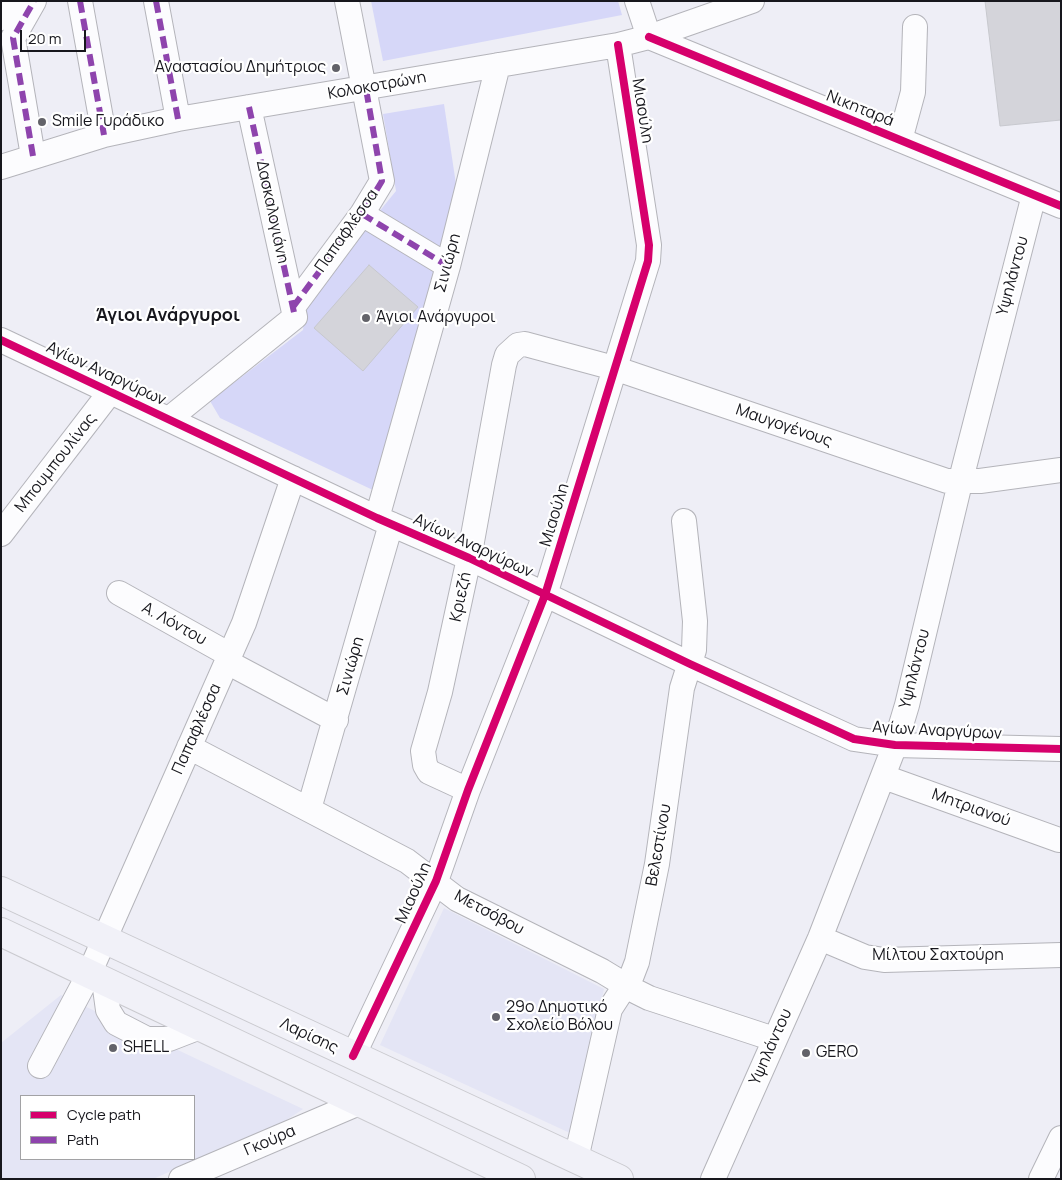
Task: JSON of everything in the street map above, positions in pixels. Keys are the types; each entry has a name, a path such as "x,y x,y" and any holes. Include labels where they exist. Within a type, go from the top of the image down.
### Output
{"main road":[{"name":"Λαρίσης","path":"1,891 104,941 618,1179"},
{"path":"1,932 521,1179"}],"street":[{"path":"1,18 10,1"},
{"path":"33,156 13,38 34,1"},
{"path":"80,1 104,134"},
{"path":"156,1 178,119"},
{"name":"Παπαφλέσσα","path":"170,418 294,312 362,214 382,181 366,89 347,1"},
{"path":"637,1 649,37"},
{"name":"Κολοκοτρώνη","path":"1,167 104,134 178,119 366,89 618,44 649,37 752,1"},
{"path":"900,140 915,80 915,28"},
{"name":"Νικηταρά","path":"649,37 1061,206"},
{"name":"Μιαούλη","path":"353,1056 436,881 468,790 545,595 646,269 649,245 618,44"},
{"name":"Σινιώρη","path":"309,809 336,720 498,65"},
{"name":"Δασκαλογιάνη","path":"249,107 294,312"},
{"name":"Υψηλάντου","path":"713,1179 820,938 884,777 895,744 907,705 960,482 1034,196"},
{"path":"362,214 448,266"},
{"name":"Αγίων Αναργύρων","path":"1,340 170,418 384,521 469,558 690,664 854,739 895,744 1061,749"},
{"name":"Μαυγογένους","path":"512,348 526,344 614,368 930,476 960,482 1061,470"},
{"name":"Κριεζή","path":"468,790 429,772 423,759 469,558 504,365 512,348"},
{"name":"Μπουμπουλίνας","path":"1,534 111,391"},
{"name":"Παπαφλέσσα","path":"40,1066 97,978 104,941 244,623 293,478"},
{"name":"Βελεστίνου","path":"576,1159 610,1009 626,986 636,962 655,873 682,688 690,664 696,633 684,521"},
{"name":"Α. Λόντου","path":"119,593 228,659 336,720"},
{"name":"Μετσόβου","path":"189,747 413,865 457,899 602,971 649,998 774,1039"},
{"name":"Μητριανού","path":"884,777 1059,840"},
{"name":"Μίλτου Σαχτούρη","path":"820,938 865,956 884,960 1061,955"},
{"name":"Γκούρα","path":"181,1179 359,1103"},
{"path":"1041,1179 1061,1138"}],"shaded area":[{"path":"371,1 618,1 622,15 383,61"},
{"path":"444,104 457,191 375,491 220,418 210,401 303,330 306,301 396,191 383,114"},
{"name":"29ο Δημοτικό Σχολείο Βόλου","path":"444,908 604,989 572,1134 380,1045"},
{"path":"61,995 303,1109 285,1121 153,1179 1,1179 1,1043"}],"building":[{"path":"985,1 1061,1 1061,120 1000,126"},
{"name":"Άγιοι Ανάργυροι","path":"369,265 418,307 363,371 314,328"}],"marked path":[{"path":"33,156 13,38 34,1"},
{"path":"80,1 104,135"},
{"path":"156,1 178,119"},
{"path":"293,307 362,214 382,181 366,89"},
{"path":"249,107 295,317"},
{"path":"362,214 448,266"}],"cycle path":[{"path":"649,37 1061,206"},
{"path":"353,1056 436,881 468,790 545,595 648,261 649,245 618,45"},
{"path":"1,340 377,518 469,558 690,664 854,739 895,745 1061,749"}],"place":[{"name":"Αναστασίου Δημήτριος","path":"336,68"},
{"name":"Smile Γυράδικο","path":"42,122"},
{"name":"Άγιοι Ανάργυροι","path":"366,318"},
{"name":"29ο Δημοτικό Σχολείο Βόλου","path":"496,1017"},
{"name":"SHELL","path":"113,1048"},
{"name":"GERO","path":"806,1053"}],"district":[{"name":"Άγιοι Ανάργυροι","path":"168,316"}]}
